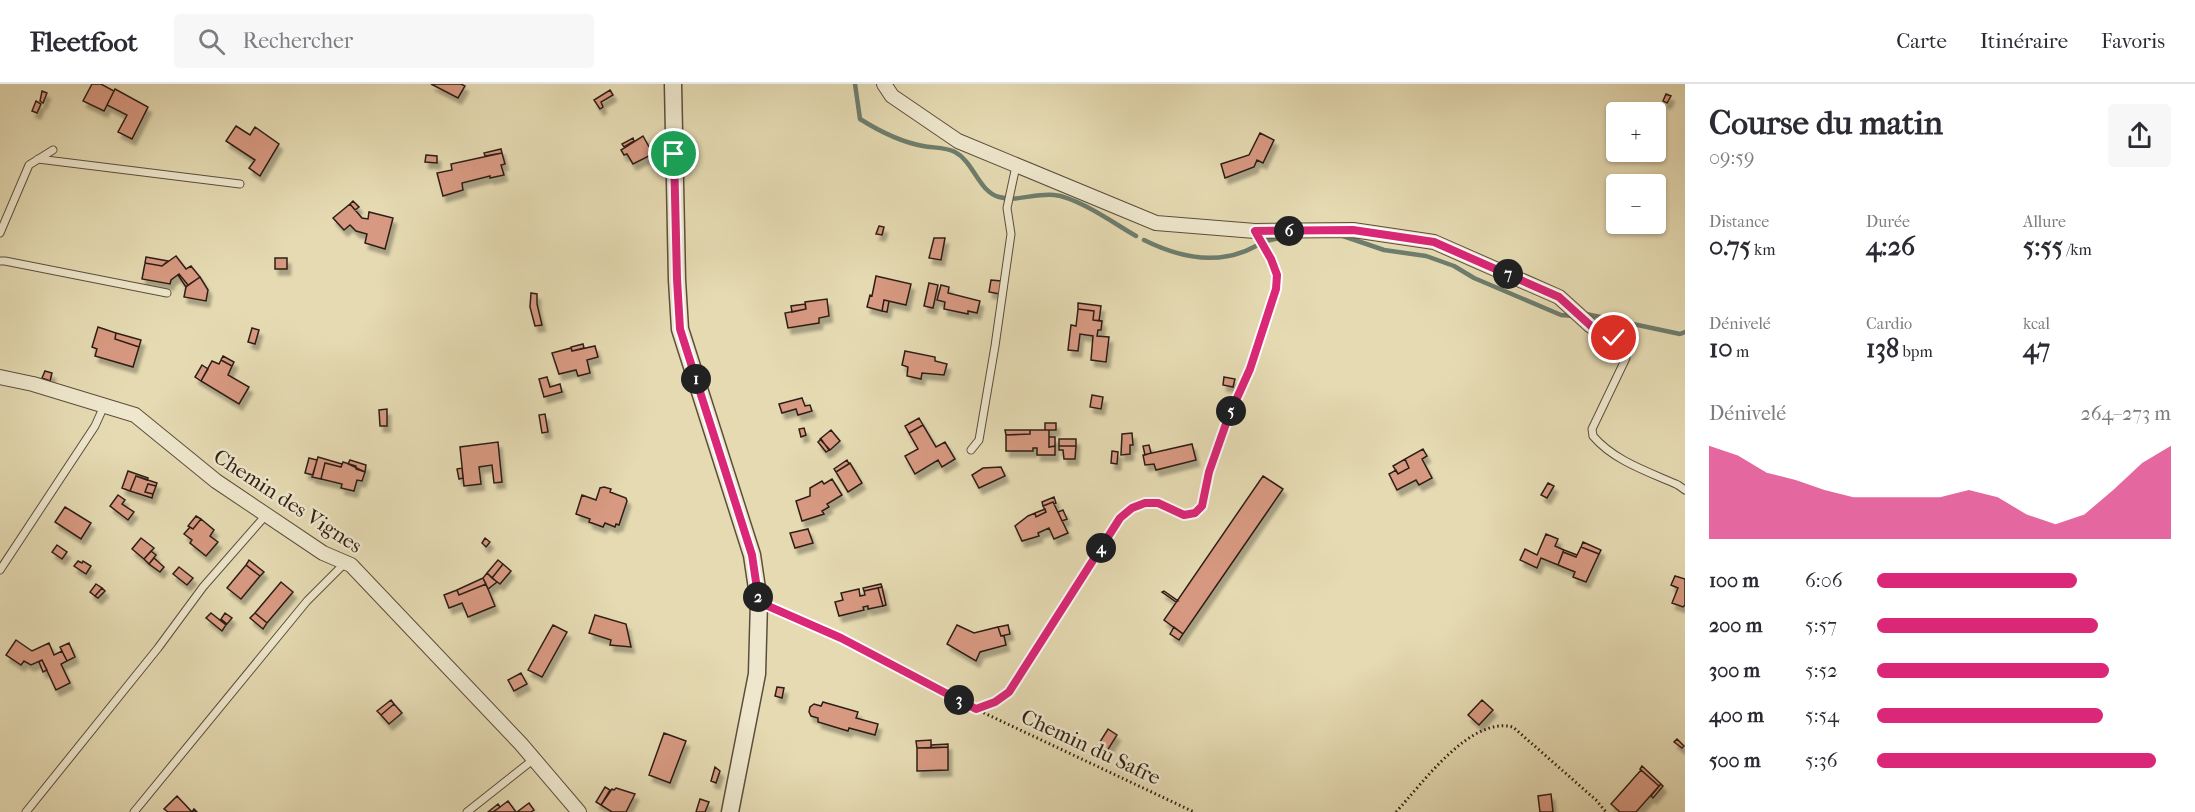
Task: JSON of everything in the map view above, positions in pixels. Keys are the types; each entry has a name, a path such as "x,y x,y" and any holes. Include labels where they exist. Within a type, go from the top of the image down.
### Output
{"street":[{"path":"673,84 680,329 752,555 759,602 757,674 730,812"},
{"path":"884,84 892,96 958,141 1156,223 1255,231 1353,230 1434,242 1559,297 1591,326"},
{"name":"Chemin des Vignes","path":"0,377 33,384 135,415 216,481 323,554 351,565 534,759 574,810"}],"lane":[{"path":"0,233 29,165 52,150"},
{"path":"38,159 240,184"},
{"path":"971,450 979,440 994,354 1011,234 1007,208 1016,166"},
{"path":"0,261 167,293"},
{"path":"1591,326 1622,344 1626,358 1592,429 1593,436 1600,445 1615,456 1685,490"},
{"path":"0,570 95,426 104,406"},
{"path":"26,812 158,648 203,587 266,515"},
{"path":"134,812 307,601 345,563"},
{"path":"467,812 534,759"}],"path":[{"name":"Chemin du Safre","path":"976,709 995,702 1009,692 1120,518 1132,508 1145,503 1158,503 1184,515 1195,513 1202,506 1209,472 1228,418 1250,369 1276,289 1277,275 1255,231"},
{"name":"Chemin du Safre","path":"759,602 841,638 976,709 1194,812"},
{"path":"1396,812 1459,744 1484,728 1502,724 1513,727 1596,800 1606,812"}],"building":[{"path":"92,84 101,84 114,91 104,111 83,101"},
{"path":"431,84 461,84 465,86 458,98"},
{"path":"115,89 148,107 132,139 118,132 127,115 107,105"},
{"path":"610,90 613,95 601,102 603,107 600,109 594,100"},
{"path":"42,91 47,93 43,103 40,101"},
{"path":"1666,94 1671,96 1667,103 1663,101"},
{"path":"36,101 41,104 37,113 32,111"},
{"path":"236,126 250,135 255,127 279,144 260,176 249,168 255,160 226,141"},
{"path":"1260,133 1274,140 1263,163 1257,160 1254,167 1225,178 1221,164 1249,155"},
{"path":"643,136 653,154 633,164 627,154 624,155 621,150"},
{"path":"633,138 634,141 624,147 622,144"},
{"path":"501,149 502,153 485,156 484,153"},
{"path":"502,153 505,164 501,165 504,175 462,183 463,190 443,196 437,173 452,170 451,164"},
{"path":"426,155 437,156 437,163 425,162"},
{"path":"353,201 359,207 355,210 350,204"},
{"path":"350,204 362,218 368,219 369,212 393,218 385,249 365,243 367,234 356,231 350,225 344,230 333,218"},
{"path":"879,226 884,227 882,235 876,234"},
{"path":"934,238 945,238 941,260 929,258"},
{"path":"176,256 186,269 191,266 200,277 188,285 179,274 171,280 170,284 142,279 145,263 162,266"},
{"path":"146,257 168,261 162,266 145,263"},
{"path":"275,258 287,258 287,269 275,269"},
{"path":"178,275 188,285 186,287"},
{"path":"876,276 911,284 906,305 884,300 882,311 867,307"},
{"path":"200,277 208,290 206,301 184,297 186,287"},
{"path":"991,280 1001,281 1000,294 989,292"},
{"path":"929,283 938,285 933,308 924,306"},
{"path":"941,285 949,287 948,293 980,301 977,313 968,311 968,314 944,309 945,302 937,300"},
{"path":"531,293 537,294 542,325 535,326 530,307"},
{"path":"827,299 829,316 819,318 819,323 788,328 785,313 806,309 805,302"},
{"path":"884,300 889,301 887,312 882,311"},
{"path":"1078,303 1101,306 1099,321 1093,320 1094,311 1078,309"},
{"path":"805,304 806,309 792,312 791,306"},
{"path":"1078,309 1094,311 1093,320 1102,321 1101,330 1098,330 1097,336 1109,337 1106,362 1091,360 1093,336 1080,334 1078,351 1068,350 1071,325 1076,326"},
{"path":"98,327 116,333 115,339 139,347 133,367 95,356 97,349 92,347"},
{"path":"252,328 259,330 255,344 248,342"},
{"path":"116,333 141,340 139,347 115,339"},
{"path":"583,344 584,348 572,351 571,347"},
{"path":"595,346 598,357 587,360 590,373 578,376 576,370 559,374 552,353 571,348 572,351"},
{"path":"905,351 935,357 935,361 947,364 944,375 922,373 921,379 907,376 908,367 902,365"},
{"path":"223,356 234,362 232,366 221,360"},
{"path":"221,360 232,366 228,375 249,387 239,404 201,381 212,361 219,364"},
{"path":"202,365 208,369 201,381 195,377"},
{"path":"45,371 52,373 50,381 42,378"},
{"path":"547,377 550,387 560,384 562,392 544,397 539,379"},
{"path":"1224,377 1235,379 1233,387 1223,385"},
{"path":"1092,395 1103,397 1101,409 1090,407"},
{"path":"802,398 805,406 810,405 812,411 798,415 796,409 782,413 779,404"},
{"path":"387,409 387,426 380,426 379,410"},
{"path":"545,414 548,432 542,433 539,415"},
{"path":"919,418 923,425 909,433 905,426"},
{"path":"1045,423 1056,423 1056,430 1045,430"},
{"path":"923,425 936,447 945,442 955,459 942,467 938,460 915,474 905,456 918,449 909,433"},
{"path":"804,428 806,435 801,437 799,429"},
{"path":"831,430 840,441 830,450 820,439"},
{"path":"1005,430 1030,430 1030,434 1006,435"},
{"path":"1030,430 1049,430 1049,447 1055,446 1055,455 1037,455 1037,448 1033,448 1033,451 1006,451 1006,435 1030,434"},
{"path":"1132,433 1133,445 1130,445 1130,454 1121,455 1122,434"},
{"path":"1049,437 1055,437 1055,446 1049,447"},
{"path":"821,439 829,450 826,452 818,442"},
{"path":"1059,439 1076,439 1076,446 1059,446"},
{"path":"498,442 502,482 494,483 492,465 479,467 481,484 464,486 460,447"},
{"path":"1192,444 1196,460 1156,470 1154,464 1145,465 1143,455"},
{"path":"1149,445 1151,453 1145,455 1143,446"},
{"path":"1059,446 1076,446 1075,459 1064,459 1063,450 1059,450"},
{"path":"1423,449 1427,456 1422,459 1432,478 1419,485 1416,480 1397,490 1389,474 1396,470 1398,474 1409,468 1405,459"},
{"path":"1112,451 1118,452 1117,464 1111,463"},
{"path":"318,457 342,464 341,467 325,463 321,479 312,477"},
{"path":"309,458 317,460 313,475 305,473"},
{"path":"1405,459 1409,468 1398,474 1393,466"},
{"path":"350,460 366,465 365,472 348,464"},
{"path":"847,460 849,464 836,472 834,469"},
{"path":"343,462 365,472 362,481 357,480 354,491 341,488 342,484 321,479 325,463 341,467"},
{"path":"850,463 862,483 848,492 836,472"},
{"path":"1001,467 1005,476 979,488 972,475 983,468"},
{"path":"462,468 463,478 459,479 457,469"},
{"path":"128,471 148,478 147,480 136,476 130,491 122,488"},
{"path":"136,476 157,483 156,486 148,484 145,492 153,494 152,498 130,491"},
{"path":"1263,476 1283,489 1183,634 1164,620"},
{"path":"832,479 842,495 827,504 829,507 822,511 824,514 802,521 796,501 810,496 810,488 822,481 824,484"},
{"path":"1548,483 1554,486 1547,498 1541,495"},
{"path":"148,484 156,486 153,494 145,492"},
{"path":"604,487 626,498 627,501 619,525 616,524 615,527 605,523 603,527 576,514 582,495 596,500 600,488"},
{"path":"118,495 125,500 122,504 134,512 128,520 110,506"},
{"path":"1054,497 1056,503 1043,506 1042,502"},
{"path":"1053,502 1068,533 1054,539 1049,528 1038,533 1039,536 1022,541 1015,526 1028,516 1035,513 1036,517 1046,512 1043,506"},
{"path":"65,507 91,523 81,539 55,522"},
{"path":"1045,509 1046,512 1036,517 1035,513"},
{"path":"1063,510 1067,519 1062,521 1058,512"},
{"path":"196,516 201,519 193,529 188,526"},
{"path":"201,519 214,530 210,536 218,542 206,556 190,543 192,540 184,534 190,527 193,529"},
{"path":"808,529 813,543 795,548 790,533"},
{"path":"1546,534 1558,539 1555,546 1564,550 1558,565 1541,558 1537,568 1520,560 1525,549 1537,555"},
{"path":"141,538 154,548 144,559 132,549"},
{"path":"485,538 490,542 486,547 482,543"},
{"path":"1583,542 1601,550 1599,554 1581,547"},
{"path":"57,545 67,552 62,559 52,552"},
{"path":"1581,547 1599,554 1586,582 1573,577 1575,572 1558,565 1563,552 1576,557"},
{"path":"1564,550 1577,555 1576,557 1563,552"},
{"path":"151,551 156,555 149,564 144,559"},
{"path":"154,558 164,567 160,572 149,564"},
{"path":"249,560 264,572 260,576 246,565"},
{"path":"498,560 503,564 492,578 487,573"},
{"path":"78,561 91,566 86,574 74,566"},
{"path":"503,564 511,571 500,584 492,578"},
{"path":"246,565 260,576 241,599 227,588"},
{"path":"179,567 193,578 187,585 173,574"},
{"path":"487,573 497,582 488,589 483,578"},
{"path":"1675,576 1685,579 1685,605 1683,607 1672,603 1678,588 1671,585"},
{"path":"483,578 486,584 459,595 457,590"},
{"path":"281,582 293,592 267,623 255,613"},
{"path":"96,584 102,588 95,596 90,592"},
{"path":"486,584 495,606 468,617 462,603 449,608 444,595 457,590 459,595"},
{"path":"881,584 882,587 864,591 863,588"},
{"path":"882,587 886,605 883,606 878,588"},
{"path":"102,588 105,591 98,598 95,596"},
{"path":"878,588 883,606 868,609 868,606 863,607 864,610 839,616 835,602 843,600 841,593 859,589 860,596 865,595 864,591"},
{"path":"1164,591 1178,601 1176,602 1162,592"},
{"path":"211,613 226,625 222,631 206,618"},
{"path":"225,613 232,618 227,624 221,619"},
{"path":"255,613 267,623 263,629 250,618"},
{"path":"595,615 626,624 631,647 610,645 611,640 589,633"},
{"path":"553,625 567,632 542,677 528,670"},
{"path":"957,625 974,633 998,627 1001,636 1004,636 1006,645 980,652 976,661 947,644"},
{"path":"1008,625 1010,634 1001,636 998,627"},
{"path":"1174,627 1183,634 1179,640 1170,634"},
{"path":"16,640 32,651 49,643 54,655 62,651 67,661 61,664 70,683 56,690 42,660 31,665 24,661 21,665 6,655"},
{"path":"69,643 75,657 67,661 60,647"},
{"path":"42,660 47,670 43,672 39,662"},
{"path":"521,673 527,684 514,691 508,680"},
{"path":"777,687 784,688 782,698 775,696"},
{"path":"391,700 394,704 381,715 377,711"},
{"path":"1482,700 1493,710 1479,725 1468,715"},
{"path":"823,702 858,712 856,718 878,724 875,735 849,728 848,731 818,722 818,718 811,716 810,707 814,704 821,706"},
{"path":"394,704 402,713 389,724 381,715"},
{"path":"1108,729 1117,735 1107,751 1098,745"},
{"path":"664,733 686,741 670,783 649,775"},
{"path":"1677,739 1684,746 1682,748 1674,742"},
{"path":"931,740 931,748 917,748 916,741"},
{"path":"948,744 948,747 931,748 931,745"},
{"path":"948,747 948,770 917,771 917,748"},
{"path":"1642,766 1661,784 1659,786 1640,769"},
{"path":"715,767 720,771 716,783 711,781"},
{"path":"1641,770 1659,786 1636,812 1620,812 1611,804"},
{"path":"1661,784 1663,786 1653,798 1651,796"},
{"path":"605,787 610,790 601,805 596,802"},
{"path":"616,788 635,794 626,812 612,812 601,805 612,789"},
{"path":"1551,794 1553,812 1540,812 1538,796"},
{"path":"177,796 192,812 168,812 164,809"},
{"path":"700,799 709,802 705,812 696,812"},
{"path":"508,801 516,812 493,812 500,807"},
{"path":"529,803 534,810 517,812"},
{"path":"498,804 500,807 493,812 488,812"}],"waterway":[{"path":"855,84 860,119 882,132 907,142 955,152 967,162 981,183 992,194 1006,198 1047,195 1063,197 1085,206 1136,236"},
{"path":"1343,236 1384,250 1426,256 1454,266 1474,278 1561,315 1573,316"},
{"path":"1266,241 1284,237"},
{"path":"1144,240 1186,255 1214,258 1228,256 1256,246"},
{"path":"1586,314 1680,334 1685,332"}],"route":[{"path":"674,154 680,329 752,555 759,602 841,638 976,709 995,702 1009,692 1120,518 1132,508 1145,503 1158,503 1184,515 1195,513 1202,506 1209,472 1228,418 1250,369 1276,289 1277,275 1255,231 1353,230 1434,242 1559,297 1591,326 1614,338"}]}
